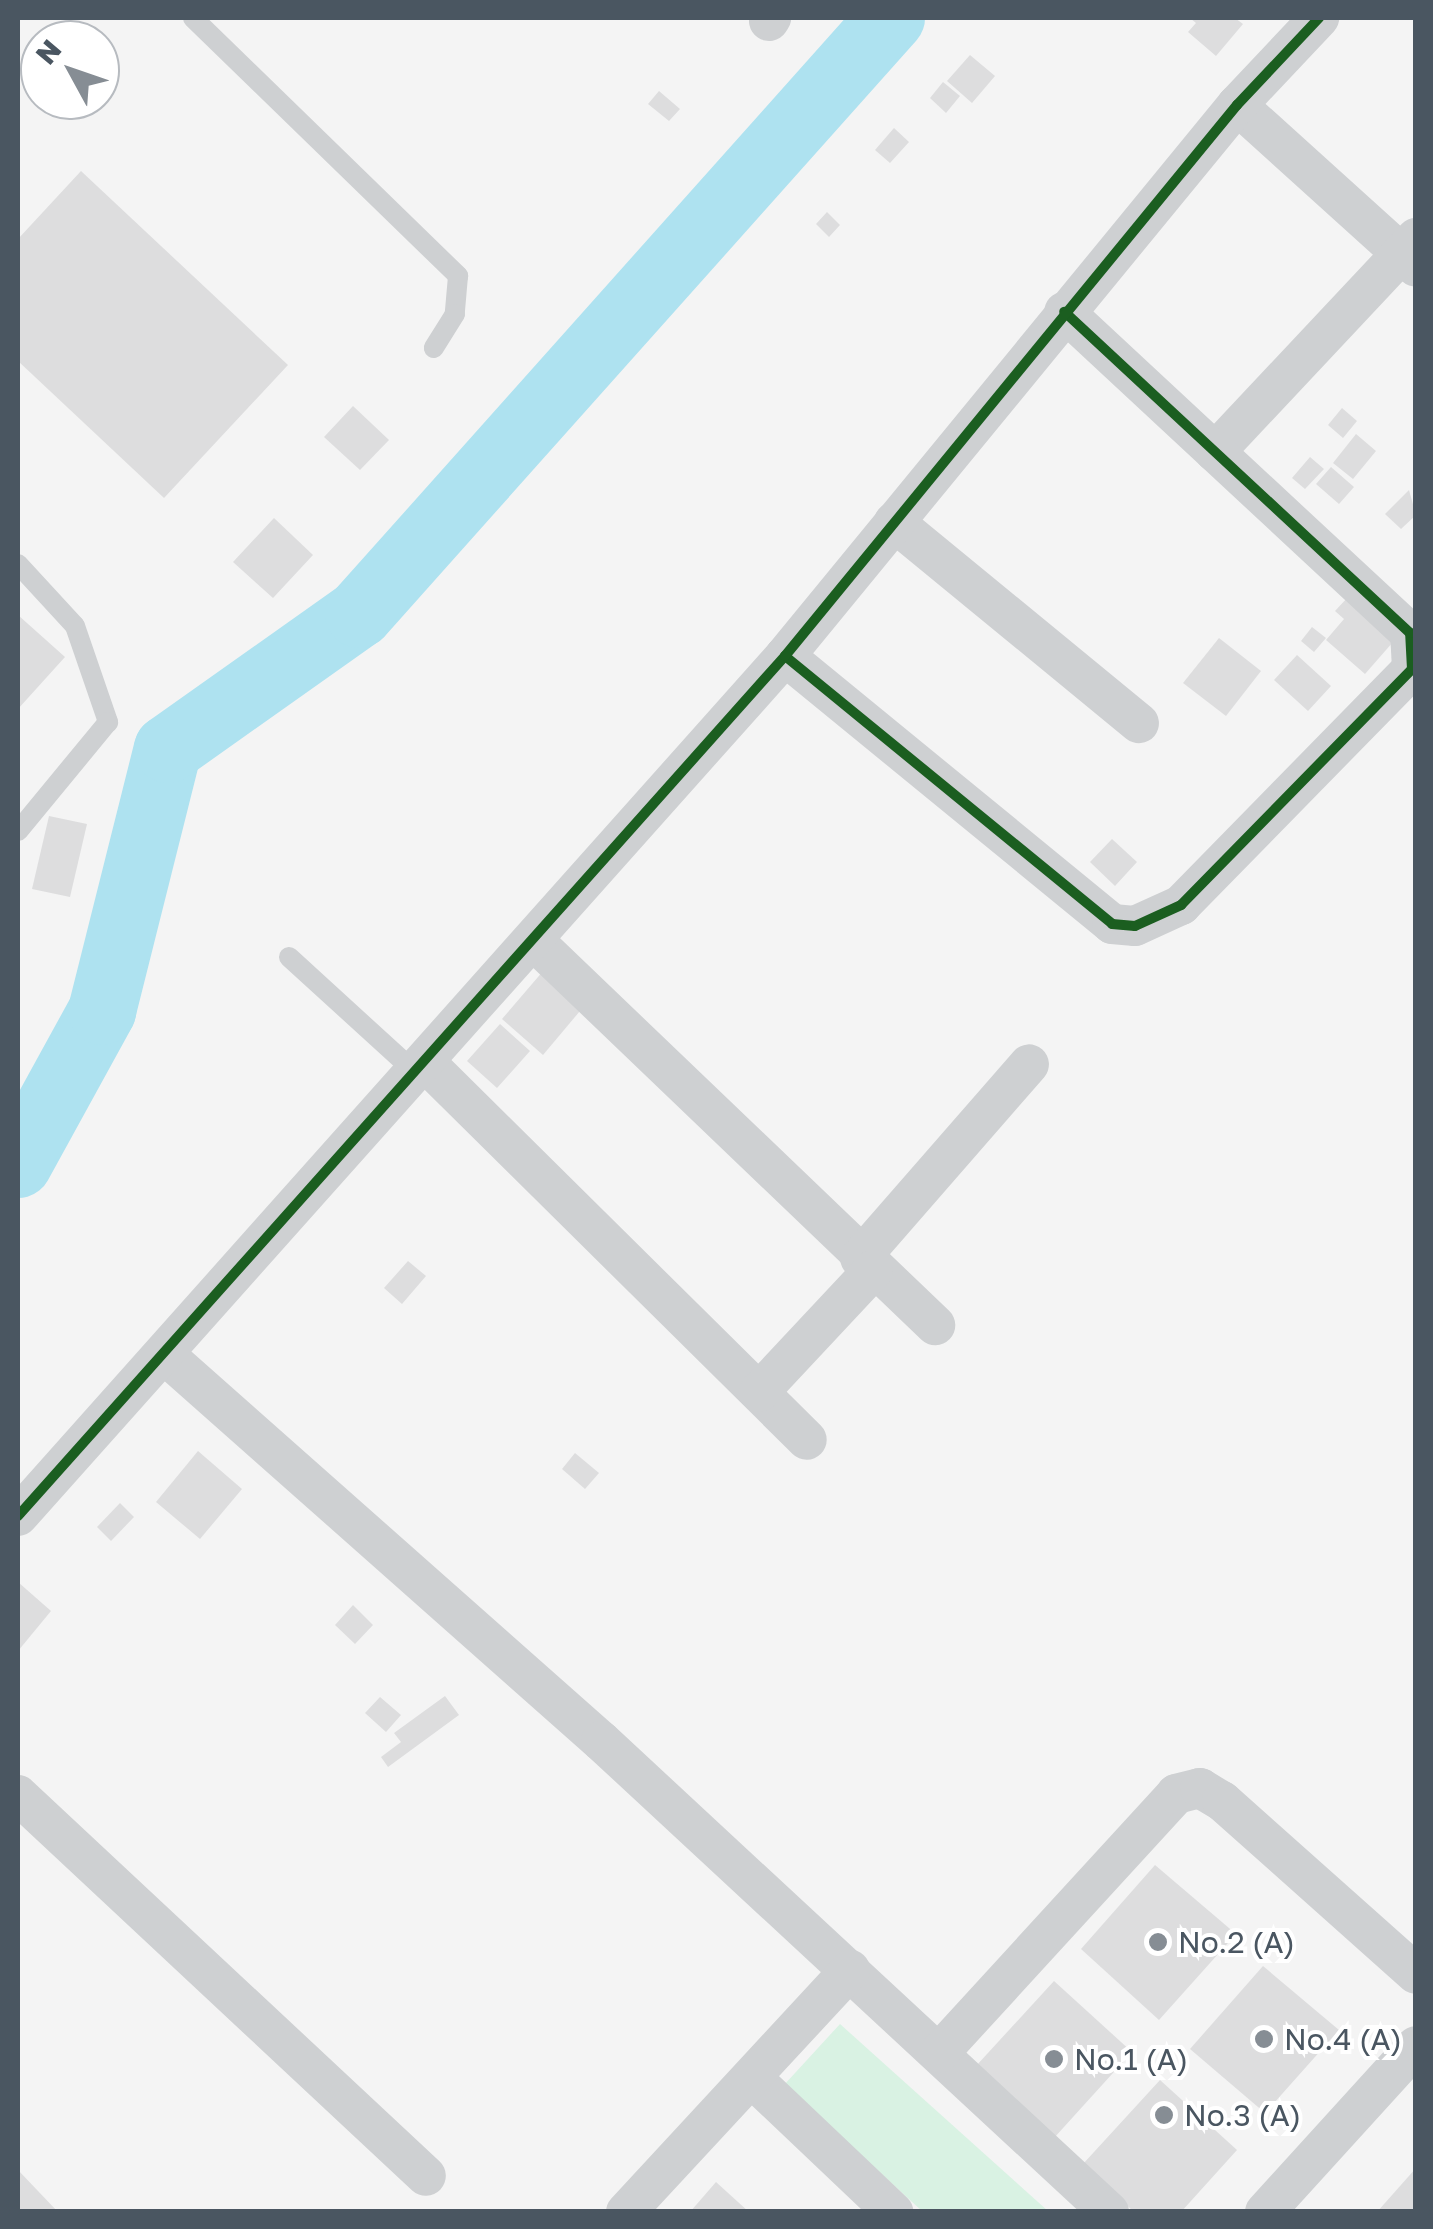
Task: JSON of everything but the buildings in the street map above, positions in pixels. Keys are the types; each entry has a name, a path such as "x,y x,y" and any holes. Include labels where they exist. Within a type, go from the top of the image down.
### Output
{"street":[{"path":"18,1516 784,656 1237,104 1319,18"},
{"path":"1215,452 1411,253 1237,104"},
{"path":"784,656 1112,924 1135,926 1182,905 1412,669 1415,651 1410,633 1064,312"},
{"path":"894,522 1139,723"},
{"path":"533,940 866,1264 935,1326"},
{"path":"759,1392 1030,1064"},
{"path":"420,1068 808,1440"},
{"path":"164,1354 850,1970 1109,2212"},
{"path":"940,2053 1176,1794 1200,1788 1222,1800 1416,1974"},
{"path":"18,1795 426,2176"},
{"path":"626,2212 850,1970"},
{"path":"1264,2212 1416,2046"},
{"path":"752,2078 892,2212"}],"lane":[{"path":"193,18 458,276 455,314 434,348"},
{"path":"18,564 75,626 108,722 18,831"},
{"path":"289,957 420,1068"}],"green space":[{"path":"840,2024 1048,2211 922,2211 784,2085"}],"waterway":[{"path":"18,1164 102,1011 168,749 359,614 891,18"}],"cycle path":[{"path":"18,1516 785,656 1237,105 1319,18"},
{"path":"785,656 1112,924 1135,926 1181,905 1412,669 1410,633 1064,312"}],"place":[{"name":"No.2 (A)","path":"1158,1942"},
{"name":"No.4 (A)","path":"1264,2039"},
{"name":"No.1 (A)","path":"1054,2059"},
{"name":"No.3 (A)","path":"1164,2115"}]}
